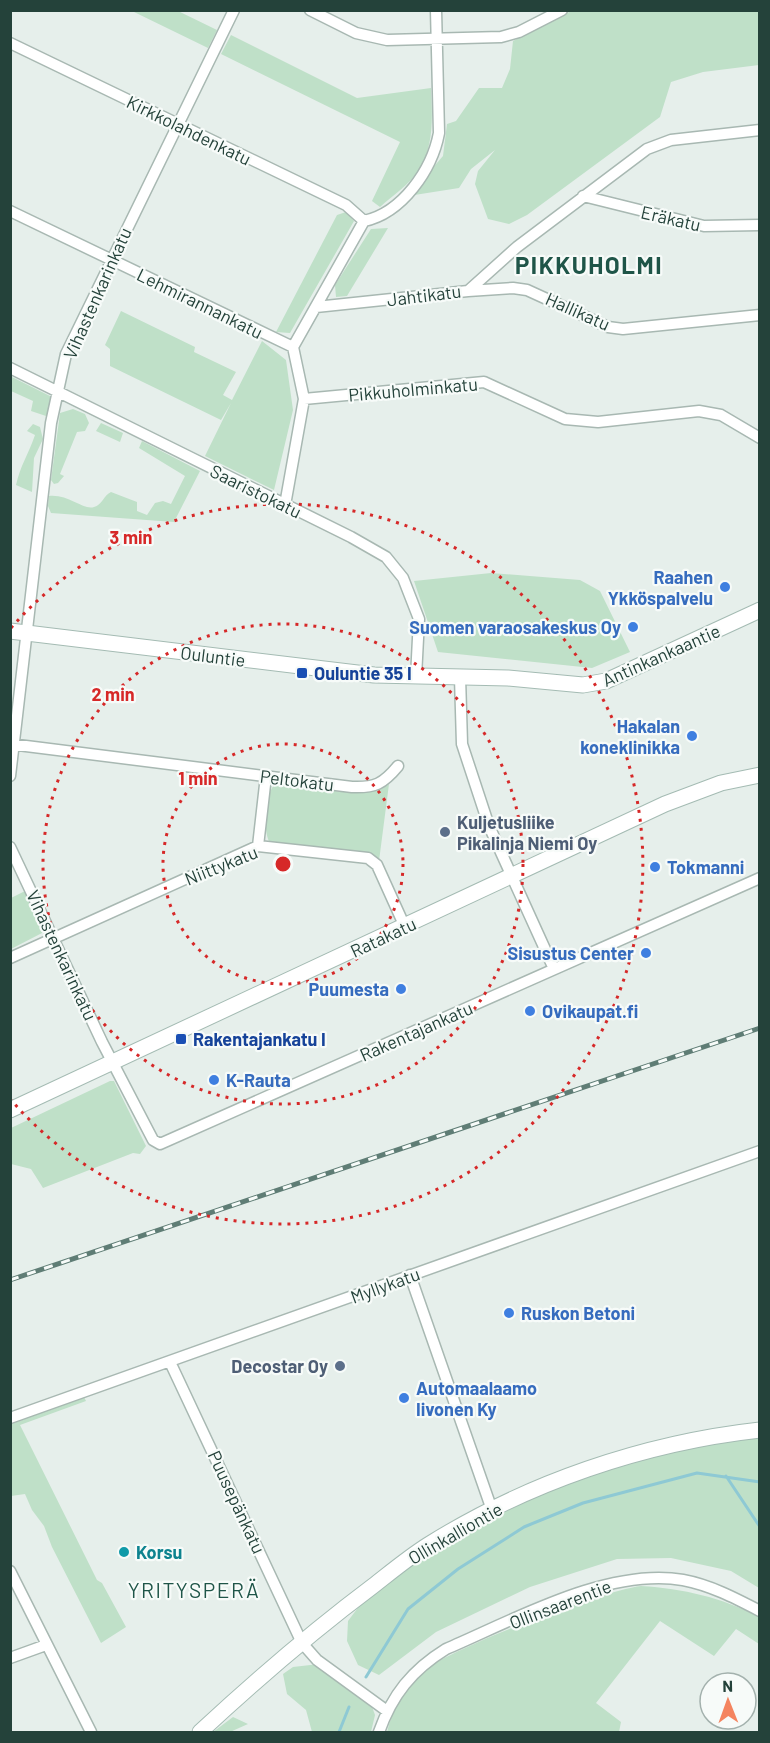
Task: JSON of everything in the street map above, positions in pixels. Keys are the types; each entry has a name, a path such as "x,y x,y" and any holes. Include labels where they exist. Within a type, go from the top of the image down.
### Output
{"street":[{"name":"Vihastenkarinkatu","path":"10,776 51,423 66,354 234,10"},
{"path":"310,10 372,39 501,37 519,32 562,10"},
{"path":"285,505 304,399 293,347 364,221 381,217 423,177 435,152 439,133 436,10"},
{"name":"Kirkkolahdenkatu","path":"10,43 346,205 364,221"},
{"name":"Jahtikatu","path":"316,308 468,291 517,247 634,157 660,142 759,130"},
{"name":"Eräkatu","path":"583,196 704,226 759,225"},
{"name":"Lehmirannankatu","path":"10,211 293,347"},
{"name":"Hallikatu","path":"468,291 513,288 527,290 608,327 623,329 759,315"},
{"name":"Saaristokatu","path":"10,368 373,549 399,570 419,619 416,677"},
{"name":"Pikkuholminkatu","path":"304,399 484,382 565,419 598,422 699,411 713,412 759,438"},
{"name":"Antinkankaantie","path":"416,677 595,684 759,610"},
{"name":"Ouluntie","path":"10,631 374,675 416,677"},
{"path":"460,677 462,744 489,826 554,969"},
{"name":"Peltokatu","path":"12,744 366,787 382,783 398,766"},
{"name":"Ratakatu","path":"10,1110 691,793 721,783 759,775"},
{"path":"258,846 266,776"},
{"name":"Niittykatu","path":"10,958 258,846 362,857 373,861 405,927"},
{"name":"Vihastenkarinkatu","path":"10,847 55,937 113,1063"},
{"name":"Rakentajankatu","path":"113,1063 153,1140 165,1143 759,878"},
{"name":"Myllykatu","path":"10,1418 759,1151"},
{"path":"410,1275 492,1510"},
{"name":"Puusepänkatu","path":"170,1362 302,1643"},
{"name":"Ollinkalliontie","path":"200,1732 302,1643 427,1545 548,1482 642,1452 693,1440 759,1430"},
{"path":"10,1571 91,1732"},
{"name":"Ollinsaarentie","path":"379,1732 395,1694 429,1659 446,1649 555,1603 611,1583 639,1578 682,1580 729,1595 759,1611"},
{"path":"302,1643 317,1660 387,1711"},
{"path":"10,1658 46,1645"}],"green space":[{"path":"132,11 178,11 217,30 208,48"},
{"path":"571,11 759,11 759,65 703,72 671,82 660,117 527,215 509,224 488,219 475,184 478,171 495,150 471,169 459,188 408,196 443,156 447,124 456,121 479,88 502,88 510,69 513,41"},
{"path":"231,35 357,98 431,88 430,141 415,176 380,207 372,201 400,142 221,54"},
{"path":"346,212 354,221 290,333 276,332 337,215"},
{"path":"388,228 347,296 336,297 335,285 371,229"},
{"path":"121,311 195,347 194,352 236,372 223,395 232,400 262,341 286,360 293,410 274,490 205,456 231,403 221,420 110,366 110,349 105,345"},
{"path":"10,376 50,396 50,413 46,416 31,411 33,401 11,391"},
{"path":"73,409 85,414 89,423 85,431 77,432 60,474 64,476 54,484 51,480 60,413"},
{"path":"101,423 123,433 120,442 96,431"},
{"path":"33,424 40,427 43,439 34,458 32,492 16,485 35,435 27,431"},
{"path":"142,441 200,471 174,522 51,513 48,506 49,496 63,497 90,508 99,504 111,492 137,502 137,511 147,515 155,503 163,501 171,504 185,476 139,448"},
{"path":"491,573 580,580 600,591 630,652 592,668 438,652 414,581"},
{"path":"277,782 352,792 367,792 389,784 379,861 371,853 270,843 266,830 267,802"},
{"path":"25,891 44,932 11,949 11,898"},
{"path":"114,1081 146,1146 140,1154 133,1153 43,1188 31,1169 11,1164 11,1128"},
{"path":"84,1397 86,1401 20,1425 97,1580 102,1583 126,1627 101,1643 52,1547 44,1526 32,1510 25,1494 11,1496 11,1424"},
{"path":"759,1435 759,1588 731,1571 671,1558 617,1559 530,1587 436,1632 379,1675 358,1665 347,1641 348,1621 369,1593 456,1536 555,1487 675,1447"},
{"path":"641,1586 702,1595 745,1610 759,1617 759,1644 736,1629 714,1656 660,1621 596,1703 621,1722 619,1732 387,1732 394,1709 406,1688 416,1676 431,1665 524,1623 594,1598"},
{"path":"319,1664 370,1701 375,1715 371,1732 312,1732 306,1710 287,1694 283,1674 293,1667"},
{"path":"233,1717 248,1724 230,1732 213,1732"}],"waterway":[{"path":"366,1677 408,1609 458,1569 524,1527 583,1503 697,1473 760,1482"},
{"path":"726,1476 760,1527"},
{"path":"339,1732 349,1707"}],"railway":[{"path":"10,1280 760,1028"}],"place":[{"name":"Raahen Ykköspalvelu","path":"725,587"},
{"name":"Suomen varaosakeskus Oy","path":"633,627"},
{"name":"Ouluntie 35 I","path":"302,673"},
{"name":"Hakalan koneklinikka","path":"692,736"},
{"name":"Kuljetusliike Pikalinja Niemi Oy","path":"445,832"},
{"name":"Tokmanni","path":"655,867"},
{"name":"Sisustus Center","path":"646,953"},
{"name":"Puumesta","path":"401,989"},
{"name":"Ovikaupat.fi","path":"530,1011"},
{"name":"Rakentajankatu I","path":"181,1039"},
{"name":"K-Rauta","path":"214,1080"},
{"name":"Ruskon Betoni","path":"509,1313"},
{"name":"Decostar Oy","path":"340,1366"},
{"name":"Automaalaamo Iivonen Ky","path":"404,1398"},
{"name":"Korsu","path":"124,1552"}],"district":[{"name":"PIKKUHOLMI","path":"589,264"},
{"name":"YRITYSPERÄ","path":"194,1589"}]}
